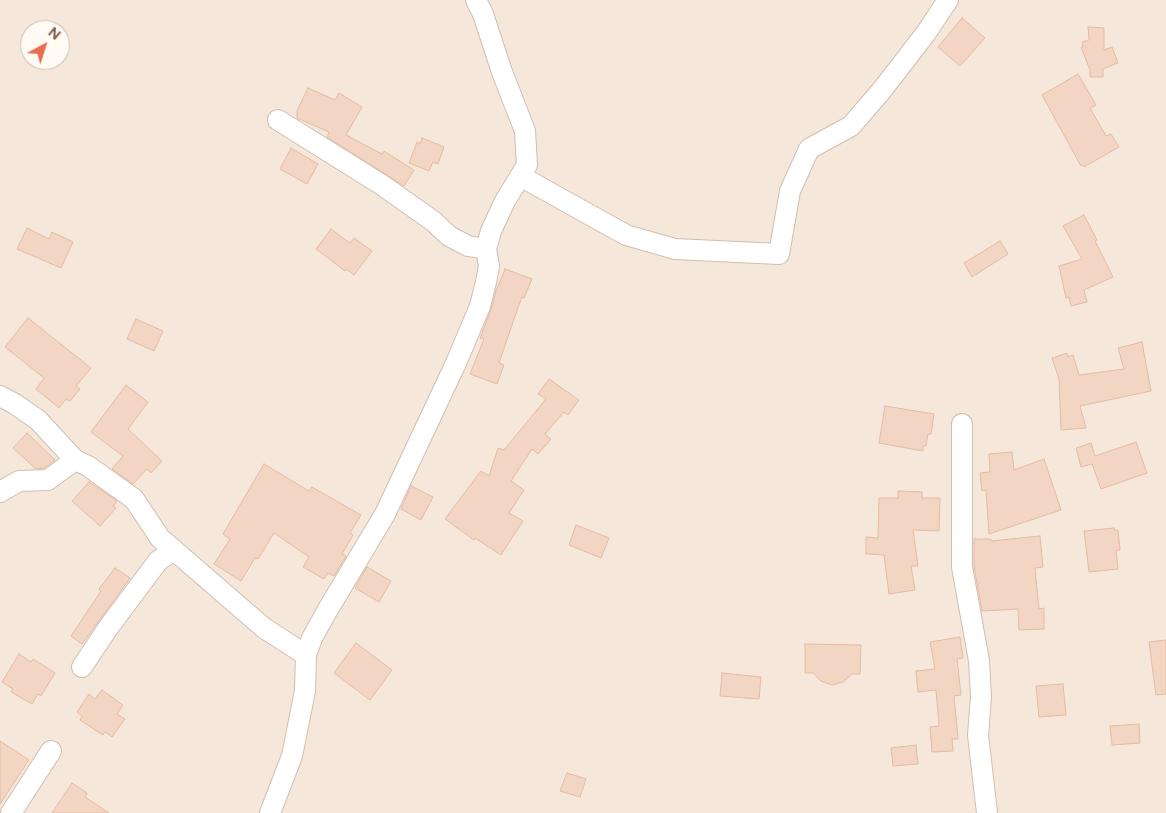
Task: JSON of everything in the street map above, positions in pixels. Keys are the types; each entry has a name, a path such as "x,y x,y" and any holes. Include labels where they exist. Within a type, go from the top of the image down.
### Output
{"street":[{"path":"270,813 292,756 305,691 306,655 312,638 385,514 456,363 480,306 489,266 486,249 490,231 527,165 525,131 502,72 483,14 476,0"},
{"path":"520,176 626,235 675,249 779,254 790,192 809,149 851,126 882,90 926,33 948,0"},
{"path":"278,120 382,185 433,221 449,236 468,246 486,249"},
{"path":"0,396 38,420 75,460 88,466 134,499 160,538 264,628 306,655"},
{"path":"962,424 962,567 978,661 981,697 978,735 987,813"},
{"path":"0,492 19,482 48,480 75,460"},
{"path":"82,666 158,561 174,550"},
{"path":"11,813 51,751"}],"shaded area":[{"path":"0,0 1166,0 1166,813 0,813"}],"building":[{"path":"962,18 985,38 960,66 938,47"},
{"path":"1088,27 1104,28 1104,50 1112,47 1118,63 1103,69 1103,77 1090,77 1090,70 1081,47 1083,47 1082,42 1089,40"},
{"path":"1078,74 1096,105 1090,108 1106,136 1111,134 1119,147 1084,167 1083,165 1081,166 1042,95"},
{"path":"308,88 335,100 339,93 362,107 346,135 382,154 384,151 414,170 404,186 327,137 329,132 297,118 297,111"},
{"path":"422,138 444,147 438,164 433,162 429,171 409,163 417,142 420,144"},
{"path":"291,148 318,164 307,184 280,169"},
{"path":"1084,215 1113,277 1084,290 1087,302 1071,306 1069,297 1066,298 1059,266 1082,259 1063,226"},
{"path":"27,228 49,239 52,232 73,242 61,268 17,249"},
{"path":"331,229 350,243 354,238 372,251 354,275 346,269 345,271 316,249"},
{"path":"1000,241 1008,254 972,277 964,263"},
{"path":"505,269 532,279 524,298 522,297 499,363 504,365 497,384 470,374 484,339 480,338"},
{"path":"28,318 91,368 76,386 80,389 70,401 66,399 59,408 36,389 44,378 5,347"},
{"path":"136,319 163,331 154,351 127,339"},
{"path":"1142,342 1151,391 1080,406 1086,428 1061,430 1059,379 1052,358 1067,353 1068,357 1073,355 1079,375 1124,369 1118,348"},
{"path":"549,379 579,400 568,415 564,412 545,434 551,439 538,454 532,449 511,481 524,490 509,513 523,521 501,555 475,538 474,540 445,519 481,471 489,476 498,448 504,450 546,399 538,394"},
{"path":"126,385 148,402 128,429 162,461 151,473 147,469 133,484 112,469 123,456 91,432"},
{"path":"885,406 934,414 931,434 928,434 923,451 879,443"},
{"path":"27,433 55,460 44,468 36,469 13,448"},
{"path":"1136,442 1147,473 1101,489 1092,464 1081,467 1076,448 1091,443 1095,456"},
{"path":"1012,452 1014,470 1044,459 1061,510 989,534 986,490 982,491 980,473 990,472 989,454"},
{"path":"264,464 309,491 312,487 361,515 350,533 353,535 342,554 346,556 334,576 328,573 324,579 303,567 309,557 274,533 258,559 255,558 241,581 214,564 230,539 223,534"},
{"path":"89,482 117,501 113,506 116,508 100,526 72,501"},
{"path":"411,486 433,497 421,520 401,509"},
{"path":"898,491 922,492 922,498 940,498 939,531 913,530 918,566 911,566 915,590 889,594 884,555 866,554 866,537 878,538 879,498 898,498"},
{"path":"576,525 609,538 601,558 569,545"},
{"path":"1114,528 1114,530 1118,530 1120,550 1116,550 1118,569 1089,572 1084,531"},
{"path":"1040,536 1043,567 1035,568 1039,609 1044,608 1044,629 1019,630 1018,609 982,611 974,566 974,539 991,539 992,541"},
{"path":"367,567 391,581 379,602 355,588"},
{"path":"115,568 130,578 82,644 71,636 101,591 99,589"},
{"path":"960,637 963,658 957,659 961,695 954,696 958,739 952,739 953,751 932,752 930,727 939,726 936,690 918,692 916,671 935,669 930,642"},
{"path":"1166,640 1166,694 1156,695 1149,642"},
{"path":"356,643 392,670 370,700 334,673"},
{"path":"805,644 861,645 860,674 852,674 843,682 832,685 821,681 813,673 805,673"},
{"path":"19,654 31,662 33,659 55,673 41,696 38,694 32,704 11,692 13,689 2,682"},
{"path":"722,673 761,677 759,699 720,696"},
{"path":"1063,684 1066,715 1039,717 1036,686"},
{"path":"102,690 123,705 117,714 125,719 112,737 105,732 103,735 80,720 82,716 77,712 89,694 95,699"},
{"path":"1139,724 1140,743 1112,745 1110,726"},
{"path":"0,741 29,760 0,804"},
{"path":"916,745 918,764 893,766 891,748"},
{"path":"567,773 586,779 580,797 560,791"},
{"path":"72,783 87,793 85,797 109,813 52,813"}]}
